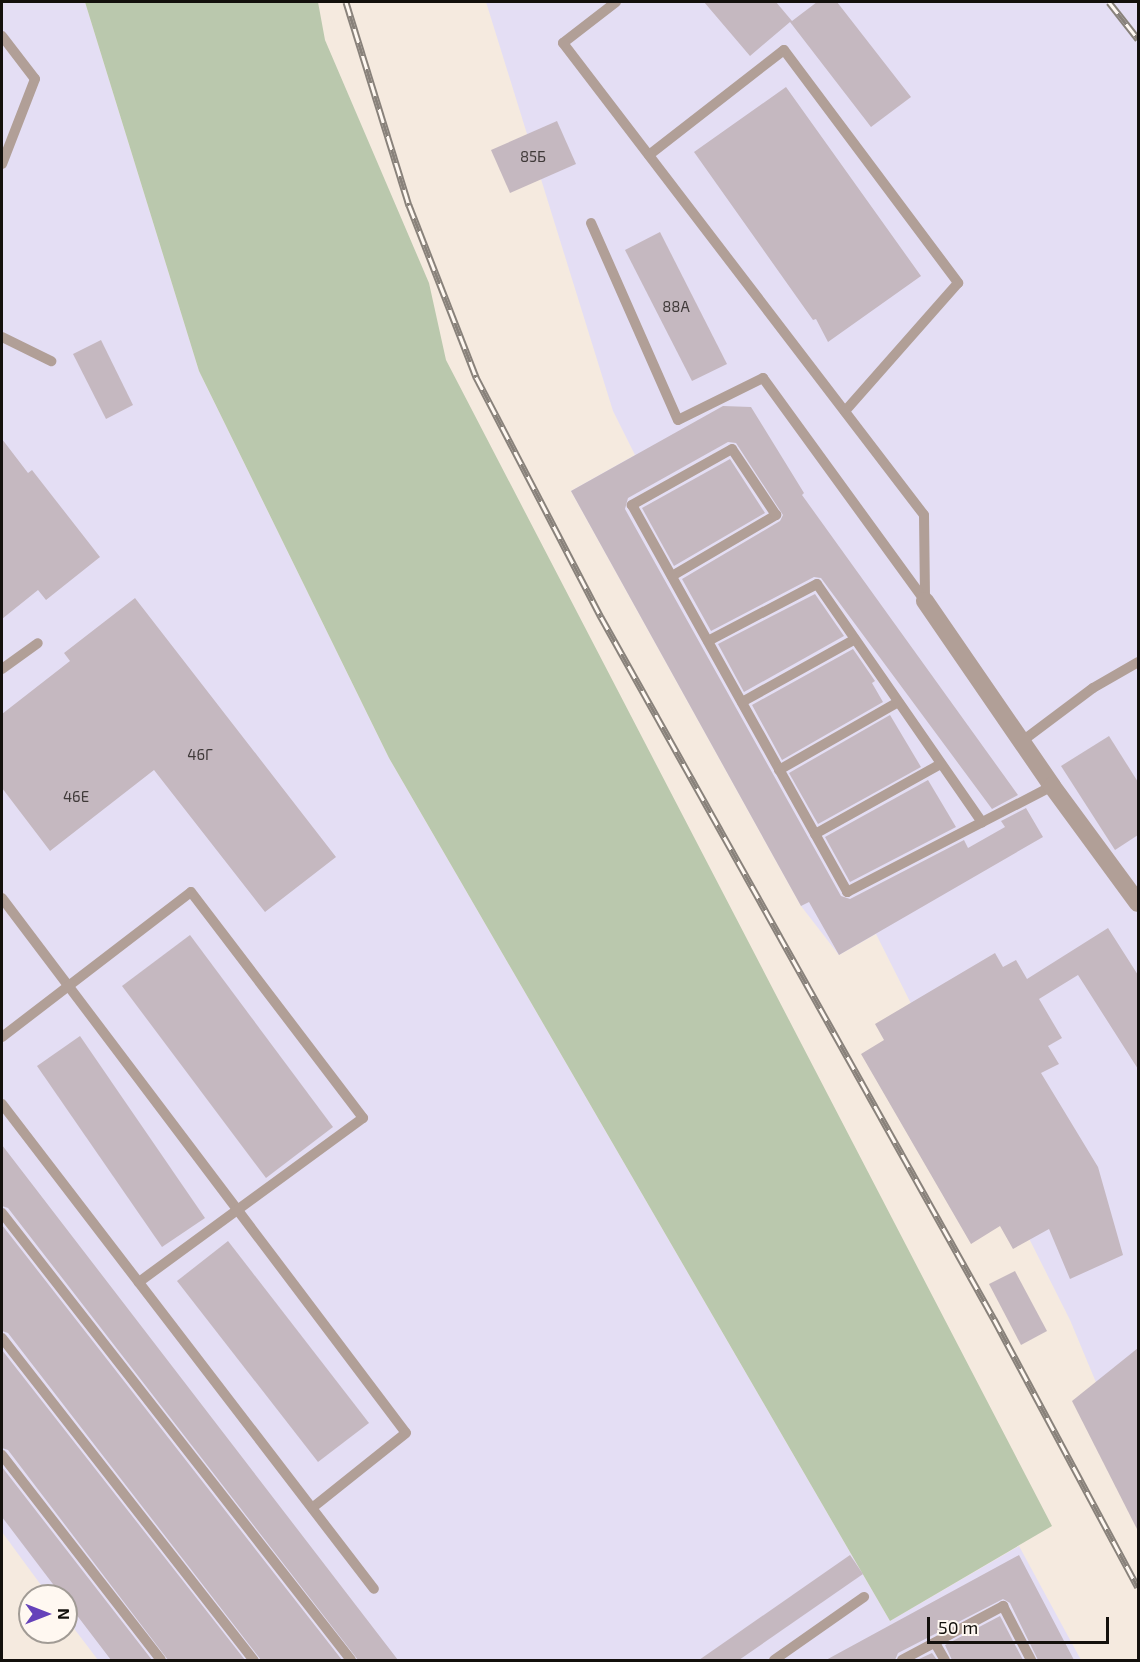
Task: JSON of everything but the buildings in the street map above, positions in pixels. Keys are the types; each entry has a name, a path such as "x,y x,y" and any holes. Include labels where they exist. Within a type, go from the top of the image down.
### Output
{"street":[{"path":"925,601 1052,786 1138,903"}],"lane":[{"path":"616,2 563,43 924,515 925,601"},
{"path":"2,36 35,79 2,164"},
{"path":"648,155 784,50 958,283 845,411"},
{"path":"591,223 678,420 763,378 925,601"},
{"path":"2,337 51,361"},
{"path":"672,576 776,515 732,449 632,505 847,892 1052,786"},
{"path":"708,641 817,584 982,822"},
{"path":"742,702 855,639"},
{"path":"2,669 38,643"},
{"path":"1021,742 1093,688 1138,662"},
{"path":"779,770 898,702"},
{"path":"815,834 941,764"},
{"path":"2,1037 191,892 363,1118 139,1282"},
{"path":"2,898 406,1433 312,1508"},
{"path":"2,1104 374,1589"},
{"path":"2,1213 351,1660"},
{"path":"2,1338 254,1660"},
{"path":"2,1455 161,1660"},
{"path":"774,1660 864,1597"},
{"path":"902,1660 1002,1606 1031,1660"},
{"path":"935,1643 945,1660"}],"shaded area":[{"path":"2,2 85,2 199,371 389,758 890,1621 1019,1546 1081,1660 98,1660 78,1634 78,1584 40,1584 2,1532"},
{"path":"486,2 1138,2 1138,1483 1070,1320 876,934 839,955 801,906 571,491 635,455 613,411"}],"green space":[{"path":"85,2 318,2 325,40 429,283 446,360 1052,1526 890,1621 389,758 199,371"}],"railway":[{"path":"346,2 409,205 476,377 601,617 994,1319 1138,1587"},
{"path":"1109,2 1138,39"}]}
